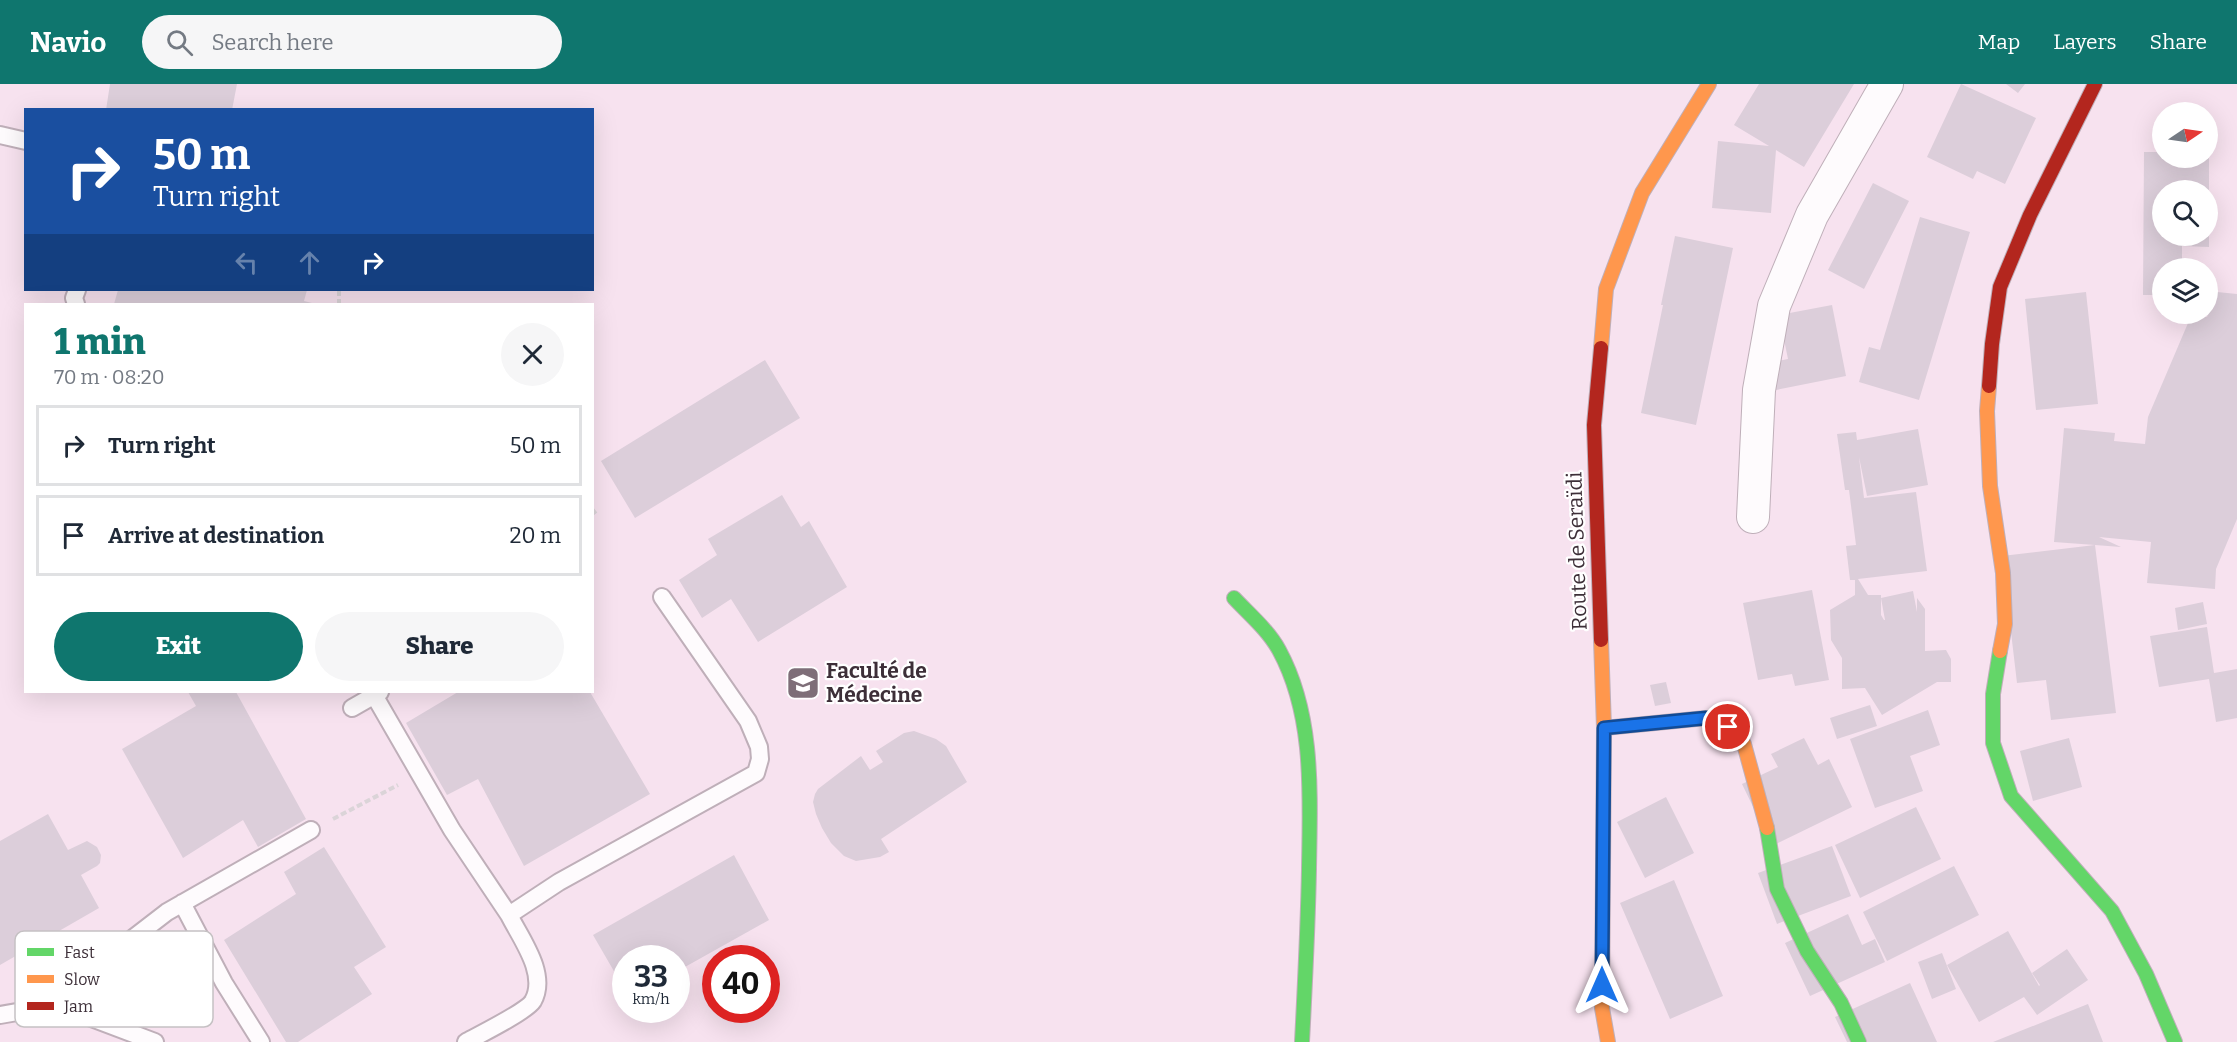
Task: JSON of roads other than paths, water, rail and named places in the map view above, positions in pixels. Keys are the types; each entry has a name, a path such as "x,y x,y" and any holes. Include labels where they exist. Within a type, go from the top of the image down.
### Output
{"street":[{"name":"Route de Seraïdi","path":"1608,1042 1602,1008 1604,728 1594,424 1606,289 1642,193 1709,84"},
{"path":"1753,517 1759,390 1774,306 1812,215 1887,84"},
{"path":"2095,84 2030,215 2000,287 1992,344 1987,411 1990,486 2003,573 2005,624 1993,694 1994,743 2011,796 2112,911 2146,974 2175,1042"},
{"path":"1234,598 1278,648 1297,692 1307,738 1311,790 1308,928 1302,1042"},
{"path":"1604,728 1706,718 1728,727 1737,735 1748,755 1766,821 1777,889 1807,951 1841,1003 1859,1042"}],"lane":[{"path":"0,135 24,141"},
{"path":"509,915 559,882 756,773 760,759 759,747 748,721 662,597"},
{"path":"352,708 377,693 419,774 452,830 509,915 533,963 538,985 532,1003 466,1042"},
{"path":"141,931 182,903 311,830"},
{"path":"182,903 197,931"},
{"path":"213,962 261,1042"},
{"path":"0,1016 15,1013"},
{"path":"115,1027 155,1042"}],"place":[{"name":"Faculté de Médecine","path":"803,683"}]}
